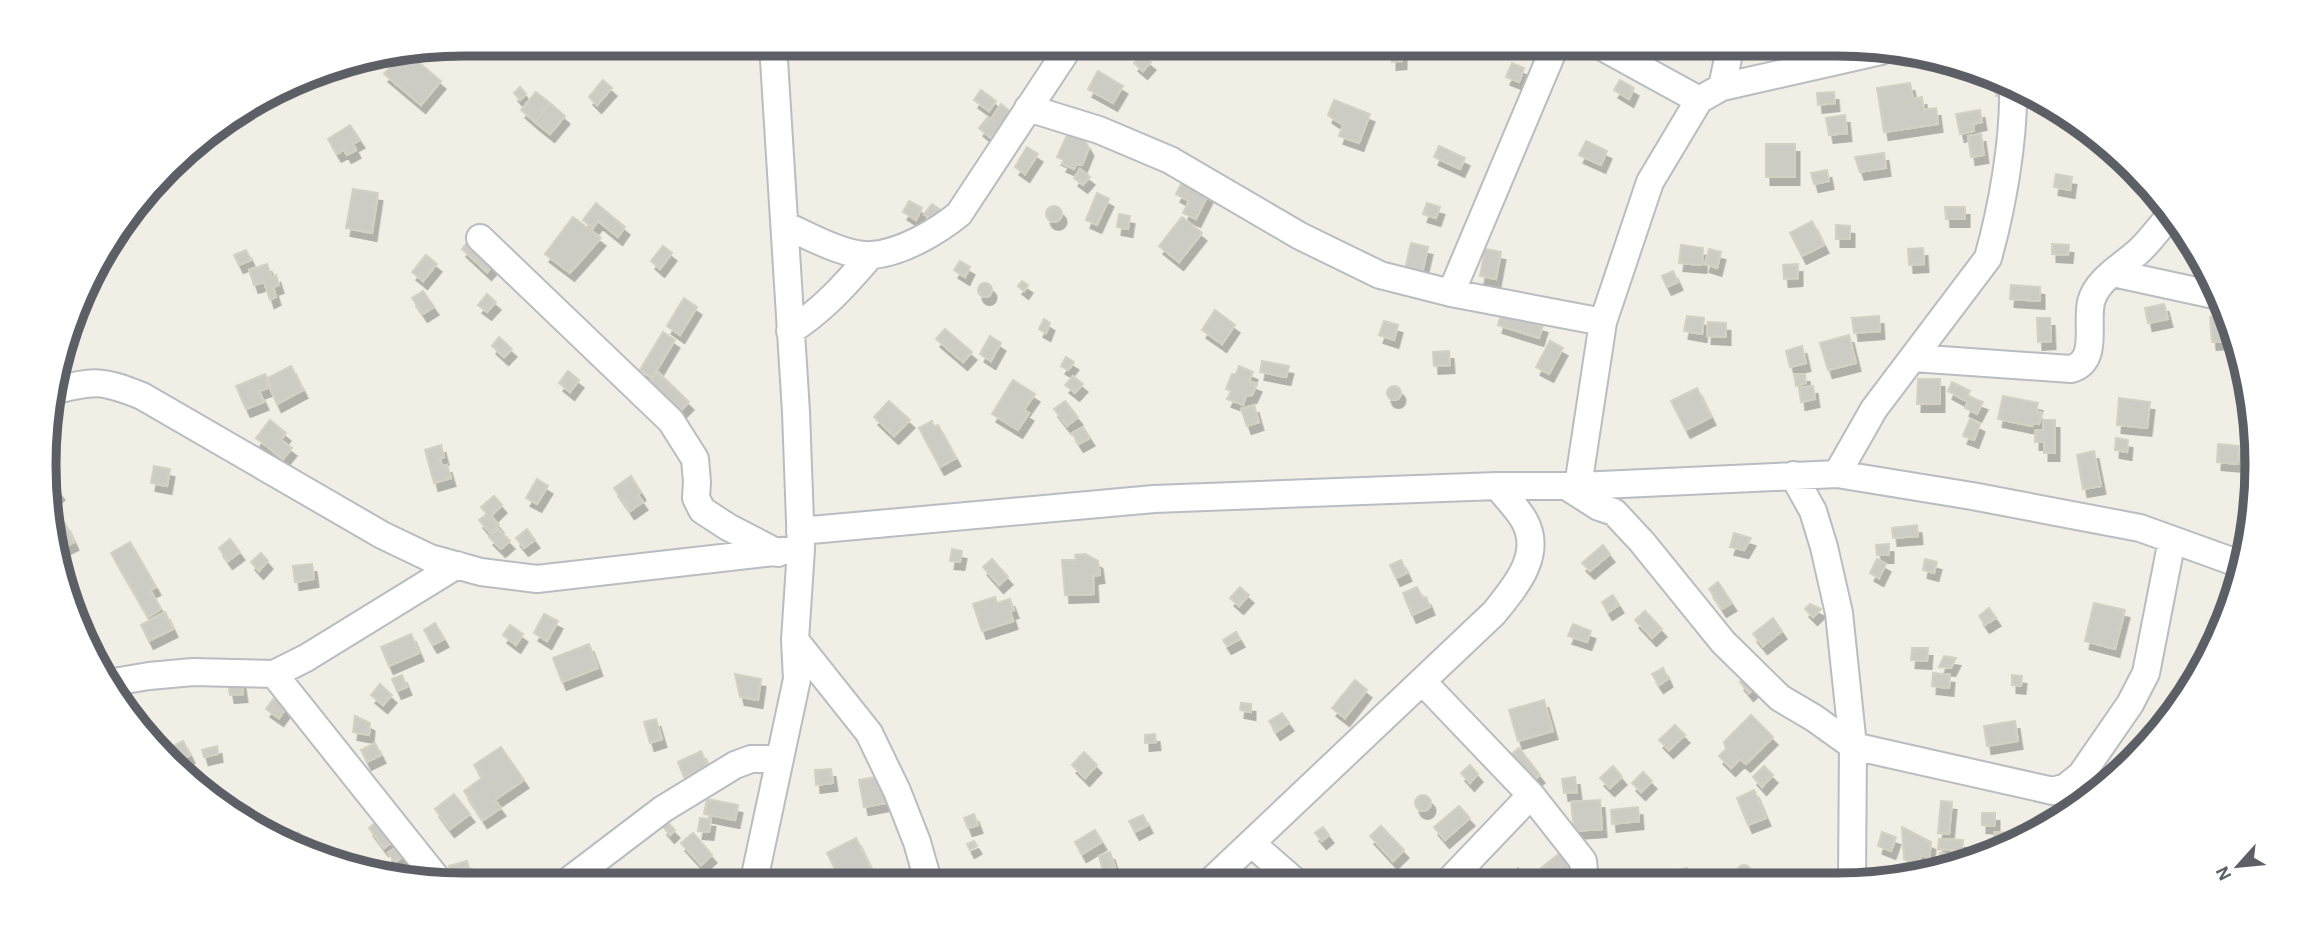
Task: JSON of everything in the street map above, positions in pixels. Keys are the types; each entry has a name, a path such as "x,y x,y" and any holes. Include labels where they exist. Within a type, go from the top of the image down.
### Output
{"street":[{"path":"755,873 797,679 793,544 796,412 774,56"},
{"path":"785,225 836,248 871,255 913,244 942,227 959,214 1063,56"},
{"path":"1451,293 1551,56"},
{"path":"1619,56 1699,100"},
{"path":"1722,87 1728,56"},
{"path":"1572,486 1603,323 1650,182 1699,100 1722,87 1856,57"},
{"path":"1837,474 1874,409 1988,258 1998,215 2013,114 2012,96"},
{"path":"1028,108 1099,130 1170,160 1300,236 1380,275 1451,293 1603,323"},
{"path":"1913,358 2071,369 2081,366 2088,359 2092,301 2103,282 2141,250 2165,222"},
{"path":"480,238 671,422 695,459 696,498 702,510 727,527 793,544"},
{"path":"790,331 813,317 828,303 871,255"},
{"path":"2113,273 2207,294"},
{"path":"63,388 89,382 110,384 142,396 382,535 430,558 481,572 537,579 1154,499 1497,486 1572,486 1837,474 1972,496 2127,526 2233,562"},
{"path":"1793,475 1813,511 1839,613 1853,747 1852,872"},
{"path":"1220,873 1494,613 1520,582 1530,556 1526,524 1497,486"},
{"path":"1572,486 1599,508 1614,512 1642,542 1723,642 1780,698 1814,718 1853,747 2053,791 2066,787 2081,775 2130,704 2146,673 2172,540"},
{"path":"119,681 193,672 274,674 306,658 457,565"},
{"path":"794,640 869,733 897,790 918,842 926,873"},
{"path":"274,674 431,872"},
{"path":"1422,681 1531,795 1583,861 1584,873"},
{"path":"579,873 663,809 735,765 751,759 780,758"},
{"path":"1457,873 1531,795"},
{"path":"1251,843 1286,873"}],"building":[{"path":"1139,56 1151,62 1143,71 1134,63"},
{"path":"1392,56 1402,56 1402,61 1392,62"},
{"path":"415,59 441,81 421,105 384,74 395,62"},
{"path":"1512,63 1524,68 1519,82 1506,77"},
{"path":"1098,71 1123,86 1113,103 1088,89"},
{"path":"603,80 612,88 597,105 589,97"},
{"path":"1620,80 1634,88 1629,99 1614,90"},
{"path":"1910,83 1913,99 1922,97 1924,110 1936,108 1938,124 1884,132 1877,88"},
{"path":"520,87 526,94 520,100 514,93"},
{"path":"1996,88 2007,96 1996,96"},
{"path":"981,90 996,101 989,111 974,100"},
{"path":"536,92 550,103 535,122 521,110"},
{"path":"1834,92 1835,103 1818,105 1817,93"},
{"path":"1334,100 1370,114 1359,143 1339,136 1343,125 1328,115"},
{"path":"550,103 565,116 550,134 535,122"},
{"path":"1001,104 1012,113 991,138 979,128 988,117 991,119"},
{"path":"1980,110 1982,122 1973,124 1974,131 1960,134 1956,114"},
{"path":"1845,115 1847,133 1829,135 1826,118"},
{"path":"350,125 360,140 353,144 356,150 347,155 344,150 337,154 328,139"},
{"path":"1068,133 1085,141 1089,148 1082,165 1076,164 1074,169 1062,164 1064,160 1057,157"},
{"path":"1981,134 1984,155 1971,157 1968,136"},
{"path":"1586,141 1607,151 1601,165 1579,155"},
{"path":"1766,144 1795,144 1795,177 1766,177"},
{"path":"1439,146 1465,158 1460,169 1434,157"},
{"path":"1027,147 1038,154 1025,174 1015,167"},
{"path":"1884,153 1886,168 1860,172 1855,157"},
{"path":"1080,169 1090,177 1083,185 1074,178"},
{"path":"1827,170 1829,181 1814,184 1811,173"},
{"path":"2056,174 2072,177 2070,190 2054,187"},
{"path":"1182,182 1208,195 1196,219 1183,213 1189,201 1176,194"},
{"path":"353,189 378,193 372,233 346,228"},
{"path":"1097,193 1109,199 1097,225 1086,220"},
{"path":"909,201 922,208 916,220 903,212"},
{"path":"596,203 625,227 618,237 598,221 593,228 583,220"},
{"path":"1427,203 1440,207 1436,218 1423,214"},
{"path":"932,204 942,211 933,221 924,214"},
{"path":"1054,206 1062,214 1054,222 1046,214"},
{"path":"1945,207 1965,207 1965,219 1946,219"},
{"path":"1119,214 1130,216 1128,229 1117,227"},
{"path":"573,217 601,238 570,273 545,254"},
{"path":"1182,217 1202,233 1179,262 1159,246"},
{"path":"1812,221 1824,245 1802,256 1790,233"},
{"path":"1836,225 1850,226 1850,239 1836,239"},
{"path":"471,238 496,262 487,272 462,249"},
{"path":"1411,243 1428,247 1422,273 1405,269"},
{"path":"2052,244 2069,245 2068,255 2052,254"},
{"path":"1681,245 1703,248 1702,265 1679,263"},
{"path":"663,246 672,253 660,269 651,261"},
{"path":"1923,248 1924,264 1909,265 1908,249"},
{"path":"1485,249 1501,252 1496,279 1480,276"},
{"path":"1709,249 1721,252 1717,268 1705,264"},
{"path":"246,250 251,260 239,265 234,255"},
{"path":"426,255 437,264 423,281 412,272"},
{"path":"960,261 970,267 965,277 954,270"},
{"path":"267,264 272,278 276,275 279,285 273,287 276,297 270,300 264,282 254,285 249,270"},
{"path":"1798,264 1798,278 1784,279 1783,265"},
{"path":"1673,271 1678,282 1667,287 1662,276"},
{"path":"1022,281 1028,285 1024,291 1018,286"},
{"path":"982,283 988,283 992,290 988,297 982,297 978,293 978,287"},
{"path":"2011,285 2040,287 2040,301 2010,299"},
{"path":"423,291 434,307 423,314 412,298"},
{"path":"487,294 496,302 487,312 478,305"},
{"path":"684,298 697,307 680,335 667,326"},
{"path":"2164,304 2168,319 2148,323 2145,308"},
{"path":"1215,310 1235,325 1222,344 1202,330"},
{"path":"1502,312 1543,325 1539,338 1498,325"},
{"path":"1687,316 1704,318 1702,334 1684,331"},
{"path":"1879,316 1880,331 1854,333 1852,318"},
{"path":"2217,316 2225,341 2212,342 2210,317"},
{"path":"2037,318 2050,318 2051,341 2038,342"},
{"path":"1044,319 1050,323 1046,333 1039,329"},
{"path":"1384,321 1398,325 1394,340 1379,335"},
{"path":"1708,322 1726,323 1726,337 1707,336"},
{"path":"945,329 972,352 963,362 936,339"},
{"path":"663,332 675,340 652,378 640,370"},
{"path":"1849,335 1856,363 1828,370 1820,343"},
{"path":"990,336 1001,343 991,361 980,354"},
{"path":"499,337 512,349 504,357 492,346"},
{"path":"1550,341 1563,348 1549,374 1536,367"},
{"path":"1802,346 1806,363 1790,367 1786,351"},
{"path":"1449,351 1450,365 1434,366 1433,352"},
{"path":"1066,357 1074,362 1068,370 1061,366"},
{"path":"1262,361 1289,366 1286,377 1260,372"},
{"path":"291,366 303,390 277,404 266,379"},
{"path":"1239,366 1253,372 1249,381 1257,384 1252,395 1246,396 1243,405 1227,399 1231,391 1226,389 1232,374 1236,374"},
{"path":"568,371 579,380 570,392 559,383"},
{"path":"658,372 689,402 680,411 649,381"},
{"path":"265,374 271,387 259,391 264,402 246,409 236,386"},
{"path":"1794,374 1805,374 1806,383 1796,386"},
{"path":"1073,376 1083,384 1075,393 1065,385"},
{"path":"1918,379 1940,379 1940,404 1917,404"},
{"path":"1013,380 1035,394 1024,410 1029,413 1018,430 992,414"},
{"path":"1952,382 1970,391 1967,396 1983,402 1977,414 1965,408 1968,402 1948,391"},
{"path":"1394,386 1399,388 1399,398 1394,400 1389,398 1387,393 1389,388"},
{"path":"1813,386 1815,399 1801,402 1799,388"},
{"path":"1697,388 1711,417 1686,430 1671,401"},
{"path":"2003,396 2038,403 2036,411 2042,413 2039,424 2033,423 2032,426 1998,419"},
{"path":"2119,398 2150,402 2147,428 2117,425"},
{"path":"889,401 910,420 894,436 874,417"},
{"path":"1065,401 1078,417 1067,426 1054,409"},
{"path":"1254,405 1259,422 1247,426 1241,409"},
{"path":"1970,419 1980,424 1974,440 1963,436"},
{"path":"270,420 286,433 281,440 292,448 283,459 256,438"},
{"path":"2043,420 2055,420 2055,453 2044,453 2044,442 2035,442 2035,430 2043,430"},
{"path":"932,421 934,427 938,425 956,458 940,467 919,428"},
{"path":"1083,427 1090,438 1079,444 1072,433"},
{"path":"2116,438 2128,440 2127,452 2115,450"},
{"path":"2218,444 2239,446 2238,464 2217,462"},
{"path":"441,445 444,457 440,459 442,466 447,465 451,478 434,483 425,450"},
{"path":"2094,451 2101,486 2083,489 2077,455"},
{"path":"154,466 170,469 167,486 151,483"},
{"path":"631,476 641,492 638,495 643,502 630,511 614,488"},
{"path":"537,479 548,486 537,504 526,498"},
{"path":"494,496 502,505 491,516 499,525 490,533 479,520 487,514 481,507"},
{"path":"65,523 74,542 65,547 64,544 60,525"},
{"path":"1917,525 1918,536 1893,538 1892,528"},
{"path":"498,529 510,541 501,549 489,537"},
{"path":"527,529 535,540 524,548 516,538"},
{"path":"1734,533 1751,538 1744,550 1730,547"},
{"path":"230,539 240,552 228,561 219,548"},
{"path":"130,542 156,587 150,590 161,609 148,617 111,553"},
{"path":"1889,544 1889,555 1877,555 1876,545"},
{"path":"1603,545 1610,554 1590,571 1582,563"},
{"path":"952,549 962,551 960,562 950,561"},
{"path":"261,553 268,561 259,571 251,562"},
{"path":"1085,554 1098,561 1100,575 1093,576 1094,594 1065,595 1062,560 1076,560 1075,555"},
{"path":"992,559 1008,577 999,585 983,567"},
{"path":"1877,559 1886,564 1879,578 1870,573"},
{"path":"1925,559 1937,562 1934,573 1923,570"},
{"path":"1401,560 1407,573 1396,578 1390,565"},
{"path":"312,564 314,579 295,582 293,566"},
{"path":"1718,582 1732,603 1722,609 1709,589"},
{"path":"1240,587 1249,595 1239,606 1230,598"},
{"path":"1417,587 1430,607 1412,615 1403,593"},
{"path":"1613,595 1619,605 1608,612 1602,602"},
{"path":"995,597 997,603 1010,599 1014,610 1010,611 1013,621 982,631 973,604"},
{"path":"2094,603 2125,610 2115,649 2085,641"},
{"path":"1810,604 1821,609 1813,617 1805,609"},
{"path":"1989,608 1996,618 1985,625 1979,616"},
{"path":"1645,611 1662,629 1652,638 1635,620"},
{"path":"165,612 173,629 149,641 141,625"},
{"path":"544,614 558,621 547,641 534,633"},
{"path":"1773,618 1782,631 1763,646 1753,634"},
{"path":"435,623 444,639 433,645 424,630"},
{"path":"1573,624 1591,631 1587,642 1568,636"},
{"path":"510,625 523,634 516,645 503,635"},
{"path":"1236,632 1240,639 1227,646 1223,640"},
{"path":"411,634 419,653 389,666 381,647"},
{"path":"589,644 598,668 562,682 553,658"},
{"path":"1912,648 1928,648 1927,661 1911,660"},
{"path":"1944,656 1956,658 1951,668 1939,667"},
{"path":"1663,668 1668,679 1659,685 1652,674"},
{"path":"1933,673 1950,675 1949,688 1932,686"},
{"path":"735,674 761,679 758,700 740,697"},
{"path":"1748,674 1758,685 1749,693 1740,682"},
{"path":"402,675 407,687 397,691 392,679"},
{"path":"2012,675 2022,676 2021,686 2012,685"},
{"path":"1355,680 1367,690 1345,718 1332,708"},
{"path":"241,681 243,694 230,695 228,683"},
{"path":"380,684 392,695 383,705 371,695"},
{"path":"274,698 287,707 279,718 266,709"},
{"path":"1544,700 1553,731 1518,741 1509,710"},
{"path":"1241,703 1251,704 1251,712 1240,710"},
{"path":"1282,713 1289,723 1276,732 1269,721"},
{"path":"1751,715 1773,737 1746,764 1740,759 1731,768 1719,756 1726,749 1724,742"},
{"path":"355,716 370,723 369,735 353,732"},
{"path":"656,719 662,739 650,743 644,722"},
{"path":"2015,721 2018,741 1987,746 1984,726"},
{"path":"1675,725 1685,735 1669,750 1659,740"},
{"path":"1155,734 1156,742 1145,743 1145,735"},
{"path":"183,741 190,755 182,759 173,746"},
{"path":"375,743 381,755 367,762 361,750"},
{"path":"217,746 218,754 204,757 202,750"},
{"path":"501,747 524,780 495,800 501,808 483,820 464,791 482,778 474,765"},
{"path":"1519,748 1540,775 1530,783 1509,756"},
{"path":"701,751 708,767 684,777 678,762"},
{"path":"1084,752 1097,765 1085,778 1072,765"},
{"path":"1470,765 1478,774 1470,783 1461,773"},
{"path":"1613,766 1622,777 1610,788 1600,778"},
{"path":"1764,766 1773,775 1762,787 1753,777"},
{"path":"831,769 833,783 816,785 815,770"},
{"path":"1643,772 1652,781 1641,792 1632,783"},
{"path":"881,776 886,803 864,807 859,780"},
{"path":"1575,777 1577,792 1564,793 1562,779"},
{"path":"1754,790 1766,818 1748,825 1737,798"},
{"path":"454,794 470,814 450,829 435,809"},
{"path":"1420,795 1426,795 1431,803 1429,809 1420,811 1415,806 1415,800"},
{"path":"707,799 738,805 735,820 704,814"},
{"path":"1600,800 1602,829 1574,831 1571,802"},
{"path":"1941,801 1952,802 1949,834 1938,833"},
{"path":"1459,806 1470,818 1445,840 1434,827"},
{"path":"1638,807 1639,821 1612,824 1611,810"},
{"path":"1982,813 1995,813 1995,826 1982,825"},
{"path":"974,814 978,825 968,828 964,818"},
{"path":"1143,815 1148,825 1135,832 1129,821"},
{"path":"700,818 711,819 709,832 698,831"},
{"path":"379,820 394,840 384,848 369,828"},
{"path":"668,823 675,830 670,835 663,827"},
{"path":"1381,826 1404,850 1393,861 1370,836"},
{"path":"1323,827 1329,835 1322,841 1315,833"},
{"path":"1902,827 1931,842 1929,859 1922,855 1916,865 1904,859"},
{"path":"1095,830 1102,842 1082,854 1075,842"},
{"path":"298,832 308,842 294,836"},
{"path":"1882,832 1896,837 1891,851 1878,846"},
{"path":"1994,832 2010,833 2010,834 1994,842"},
{"path":"693,833 712,855 701,865 681,843"},
{"path":"856,838 871,869 863,873 837,873 827,853"},
{"path":"1939,839 1963,840 1962,851 1938,849"},
{"path":"974,841 977,846 970,850 967,844"},
{"path":"398,846 405,855 395,862 388,853"},
{"path":"1110,852 1115,867 1103,871 1099,856"},
{"path":"1560,853 1574,872 1543,873 1540,869"},
{"path":"1940,853 1954,855 1942,859 1939,860"},
{"path":"467,861 470,873 451,872 449,866"},
{"path":"1739,867 1749,867 1751,873 1737,873"},
{"path":"1687,868 1688,873 1678,873 1677,870"}]}
